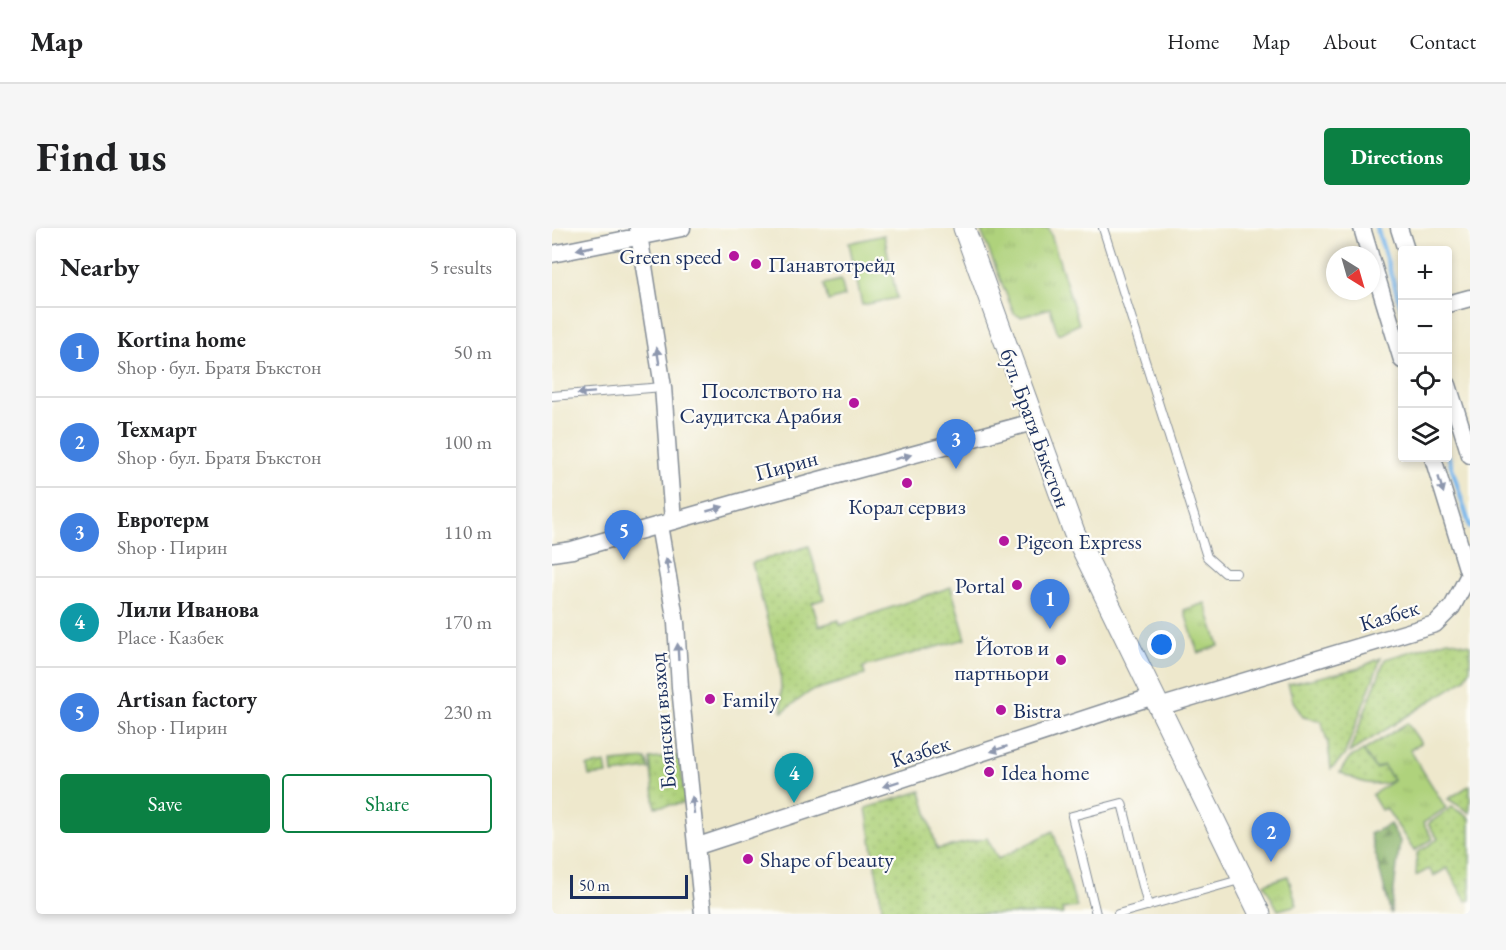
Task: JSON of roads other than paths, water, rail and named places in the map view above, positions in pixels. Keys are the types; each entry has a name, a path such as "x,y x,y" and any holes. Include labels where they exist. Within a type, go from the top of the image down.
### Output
{"street":[{"path":"552,254 639,233 682,228"},
{"name":"бул. Братя Бъкстон","path":"964,228 1074,532 1260,914"},
{"path":"1362,228 1368,246"},
{"path":"1399,228 1405,246"},
{"name":"Боянски възход","path":"639,233 663,387 666,523 676,623 678,687 698,846 703,914"},
{"path":"1380,286 1400,354"},
{"path":"1452,303 1470,298"},
{"path":"1452,398 1470,455"},
{"name":"Пирин","path":"552,553 572,550 1033,422"},
{"path":"1434,462 1444,513 1469,576"},
{"name":"Казбек","path":"698,846 1156,701 1435,624 1452,607 1469,576"}],"lane":[{"path":"1103,228 1207,557 1225,573 1236,573"},
{"path":"552,396 663,387"},
{"path":"1096,914 1072,816 1122,803 1146,909"},
{"path":"1119,914 1146,909 1244,879"}],"waterway":[{"path":"1377,228 1399,300"},
{"path":"1450,462 1470,527"}],"place":[{"name":"Green speed","path":"734,256"},
{"name":"Панавтотрейд","path":"756,264"},
{"name":"Посолството на Саудитска Арабия","path":"854,403"},
{"name":"Евротерм","path":"956,469"},
{"name":"Корал сервиз","path":"907,483"},
{"name":"Pigeon Express","path":"1004,541"},
{"name":"Artisan factory","path":"624,560"},
{"name":"Portal","path":"1017,585"},
{"name":"Kortina home","path":"1050,629"},
{"name":"Йотов и партньори","path":"1061,660"},
{"name":"Family","path":"710,699"},
{"name":"Bistra","path":"1001,710"},
{"name":"Idea home","path":"989,772"},
{"name":"Лили Иванова","path":"794,803"},
{"name":"Shape of beauty","path":"748,859"},
{"name":"Техмарт","path":"1271,862"}]}
